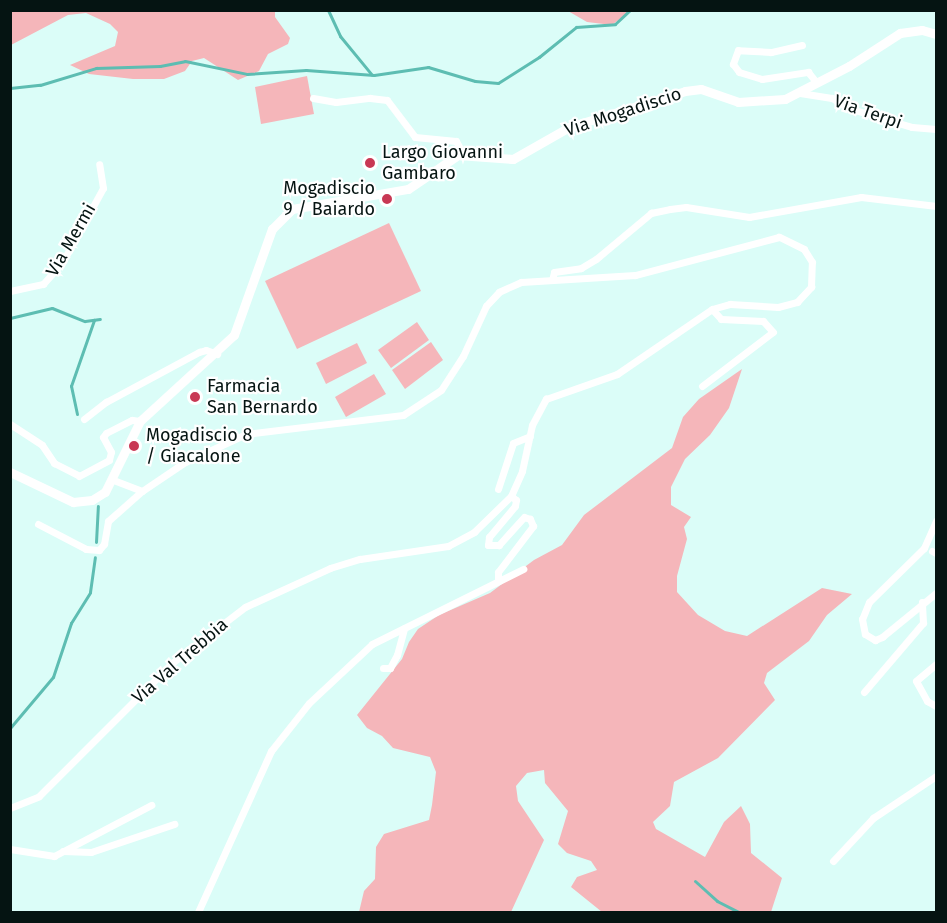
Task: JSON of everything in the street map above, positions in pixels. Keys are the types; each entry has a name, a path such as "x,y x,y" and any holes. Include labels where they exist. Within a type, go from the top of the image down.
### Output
{"street":[{"name":"Via Mogadiscio","path":"463,154 513,159 569,127 696,89 738,102 785,99 800,93 900,33 915,30 936,34"},
{"path":"802,45 771,52 738,50 732,61 739,72 751,77 773,79 804,72 817,83"},
{"name":"Via Terpi","path":"800,93 832,98 848,108 912,127 936,129"},
{"path":"10,472 73,502 100,496 114,480 140,421 217,354 234,335 265,247 284,215 302,205 417,186 452,158 463,154 456,141 426,141 415,137 395,105 387,100 336,102 313,98"},
{"name":"Via Mermi","path":"10,291 43,284 62,262 102,191 99,164"},
{"path":"552,280 554,272 581,268 596,258 651,213 670,209 698,208 749,217 861,197 936,207"},
{"path":"38,524 86,549 99,550 104,544 108,520 142,491 185,462 246,434 403,415 418,407 451,378 486,306 499,292 521,282 635,275 779,237 804,249 812,262 812,283 805,296 789,306 740,303 712,309 721,319 763,321 773,332 702,386"},
{"name":"Via Val Trebbia","path":"10,808 39,795 172,663 245,607 360,559 448,546 490,520 511,496 537,412 546,399 617,374 712,309"},
{"path":"84,419 106,402 199,352 217,354"},
{"path":"10,424 42,445 54,463 79,476 109,460 111,452 103,437 106,433 132,420 140,421"},
{"path":"498,489 512,445 519,438 530,436"},
{"path":"114,480 142,491"},
{"path":"498,580 498,572 533,526 530,519 524,517 499,545 488,546 489,537 516,505 511,496"},
{"path":"936,521 924,548 869,602 862,619 865,634 875,640 882,637 922,602 936,593"},
{"path":"198,912 277,740 355,657 381,638 523,569"},
{"path":"864,692 923,623 922,602"},
{"path":"383,668 390,668 397,655 404,628"},
{"path":"936,664 916,681 927,701 936,706"},
{"path":"833,861 873,818 936,776"},
{"path":"10,849 49,856 151,805"},
{"path":"63,851 91,852 174,824"}],"shaded area":[{"path":"11,10 275,11 275,17 290,38 288,44 268,54 259,71 238,80 204,58 192,61 185,71 164,79 133,79 89,74 70,65 115,46 118,32 110,24 86,13 68,15 11,45"},
{"path":"568,11 630,11 612,25 587,22"},
{"path":"307,76 314,114 261,124 255,87"},
{"path":"389,223 421,291 297,349 265,281"},
{"path":"417,322 429,340 391,368 378,350"},
{"path":"431,342 443,360 405,389 392,370"},
{"path":"357,343 367,363 326,384 316,363"},
{"path":"742,369 729,408 710,435 685,459 671,487 671,505 691,517 684,527 687,539 677,576 677,592 698,615 725,631 747,636 822,588 852,594 827,615 809,641 767,673 764,683 775,700 718,758 674,782 670,806 653,822 656,829 705,857 724,822 741,806 750,824 751,853 782,878 771,912 602,912 571,887 577,877 597,870 591,861 567,853 558,844 568,811 545,783 544,770 527,773 516,786 518,801 544,840 511,912 359,912 364,891 375,879 376,847 384,834 429,820 436,772 430,757 393,748 382,736 367,728 357,715 402,659 409,642 418,629 439,615 490,593 534,560 562,545 584,515 672,448 683,417 699,399"},
{"path":"374,374 386,394 346,417 335,397"}],"waterway":[{"path":"328,10 340,36 372,75"},
{"path":"10,88 40,85 96,68 160,66 185,61 247,74 306,70 374,75 428,67 475,81 498,83 539,57 576,27 615,24 630,10"},
{"path":"10,318 52,308 85,321 100,319"},
{"path":"77,414 71,386 94,320"},
{"path":"96,542 98,506"},
{"path":"10,728 53,677 71,623 90,592 95,557"},
{"path":"695,881 717,901 739,912"}],"place":[{"name":"Largo Giovanni Gambaro","path":"370,163"},
{"name":"Mogadiscio 9 / Baiardo","path":"387,199"},
{"name":"Farmacia San Bernardo","path":"195,397"},
{"name":"Mogadiscio 8 / Giacalone","path":"134,446"}]}
